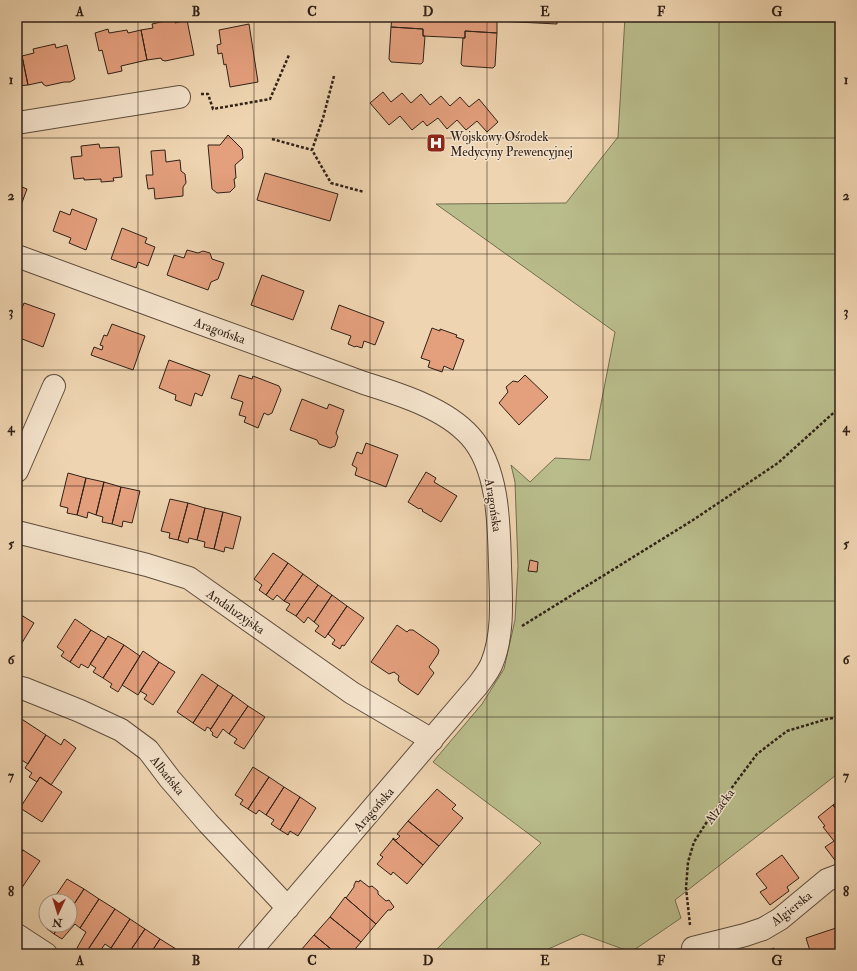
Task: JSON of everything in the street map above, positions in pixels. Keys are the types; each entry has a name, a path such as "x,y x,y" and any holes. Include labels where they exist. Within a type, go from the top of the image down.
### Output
{"street":[{"path":"17,123 179,96"},
{"name":"Aragońska","path":"17,256 350,378 414,399 452,420 470,436 482,453 492,481 500,550 501,615 498,640 492,664 478,685 432,740 248,954"},
{"path":"17,471 54,386"},
{"name":"Andaluzyjska","path":"17,532 147,565 189,578 352,693 432,740"},
{"name":"Albańska","path":"17,687 73,708 121,730 148,750 170,779 208,823 288,908"},
{"name":"Algierska","path":"694,951 763,929 780,919 827,880 840,875"},
{"path":"17,935 46,954"}],"path":[{"path":"213,109 270,99 289,55"},
{"path":"312,150 323,118 334,76"},
{"path":"272,138 312,150 331,183 364,192"},
{"path":"498,640 693,520 778,463 840,407"},
{"name":"Alzacka","path":"694,951 686,888 688,862 694,842 710,817 757,754 787,731 827,719 840,717"}],"green space":[{"path":"625,17 840,17 840,772 675,900 681,918 631,952 582,934 537,954 434,954 434,952 541,843 433,762 482,704 504,669 515,620 518,566 515,482 511,465 530,482 555,458 590,460 615,332 436,204 566,203 618,137"}],"building":[{"path":"392,17 557,17 557,24 497,21 497,33 465,31 465,38 423,36 423,29 391,27"},
{"path":"174,19 175,23 187,20 194,55 165,61 161,58 147,60 141,30 153,28 152,24"},
{"path":"249,24 258,82 230,87 226,64 224,65 222,53 218,54 217,45 221,44 219,30"},
{"path":"391,27 423,29 423,36 425,36 423,62 421,64 391,62 389,59"},
{"path":"108,29 109,33 127,30 128,33 141,30 147,60 121,66 122,71 108,74 102,50 99,51 95,33"},
{"path":"465,31 497,33 495,66 493,68 463,66 461,64"},
{"path":"55,44 56,48 67,45 75,79 70,82 46,86 42,82 28,85 22,56 34,53 33,49"},
{"path":"17,56 22,56 28,85 17,86"},
{"path":"383,92 391,102 402,93 411,103 421,94 430,105 441,96 450,106 460,97 469,107 479,99 498,122 487,132 477,121 466,130 457,120 447,129 438,118 427,126 423,121 412,130 400,116 389,125 370,103"},
{"path":"228,135 242,149 243,158 235,165 235,187 230,192 217,193 212,189 208,145 220,145"},
{"path":"99,144 100,148 119,147 122,177 113,178 114,181 101,182 101,179 74,179 71,157 82,156 81,146"},
{"path":"165,150 166,162 180,160 181,171 185,174 186,183 183,187 183,196 155,199 154,188 148,189 146,175 153,175 151,151"},
{"path":"265,173 338,194 330,221 257,200"},
{"path":"17,185 27,189 17,216"},
{"path":"72,209 97,219 86,250 69,243 71,238 53,231 60,211 70,215"},
{"path":"122,228 147,238 145,243 155,247 148,266 138,262 136,268 111,259"},
{"path":"187,250 198,253 203,251 210,253 212,259 224,263 218,279 211,282 208,290 167,275 174,255 184,258"},
{"path":"262,275 304,291 293,320 251,305"},
{"path":"24,303 55,314 43,347 17,337 17,314 19,315"},
{"path":"339,305 384,322 375,345 364,341 362,348 355,347 348,344 351,336 331,329"},
{"path":"112,324 145,336 133,370 91,355 94,347 102,350 103,346 100,345 104,335 107,336"},
{"path":"432,328 457,335 456,337 464,340 453,370 444,366 442,372 428,367 430,361 421,358"},
{"path":"169,360 210,375 202,396 195,393 191,406 175,400 176,395 159,388"},
{"path":"239,375 252,379 253,376 279,386 281,390 272,413 268,415 264,413 258,428 244,422 246,417 239,415 243,402 231,398"},
{"path":"525,375 548,397 519,425 499,403 508,392 506,387 513,381 518,382"},
{"path":"302,399 327,409 329,404 344,410 336,433 338,437 335,446 330,448 319,444 317,440 290,430"},
{"path":"366,443 398,455 386,487 355,475 357,468 352,465 357,452 362,454"},
{"path":"426,472 436,478 434,482 457,496 441,522 408,502"},
{"path":"68,473 86,478 77,515 67,513 68,508 60,506"},
{"path":"86,478 104,482 96,515 88,512 87,518 77,515"},
{"path":"104,482 121,487 112,524 102,522 103,517 96,515"},
{"path":"121,487 140,491 132,523 123,521 122,527 112,524"},
{"path":"170,499 188,503 178,540 169,538 170,533 161,531"},
{"path":"188,503 205,508 197,540 189,538 188,543 178,540"},
{"path":"205,508 223,512 214,549 204,547 205,542 197,540"},
{"path":"223,512 241,517 233,549 225,547 224,552 214,549"},
{"path":"273,553 288,563 266,595 259,590 262,585 254,579"},
{"path":"530,560 538,562 537,572 528,571"},
{"path":"288,563 303,574 284,601 277,595 273,600 266,595"},
{"path":"303,574 318,585 296,616 286,610 290,604 284,601"},
{"path":"318,585 332,595 314,622 308,617 304,623 296,616"},
{"path":"332,595 347,606 325,638 315,631 319,626 314,622"},
{"path":"347,606 364,618 344,646 342,645 340,649 332,644 335,640 328,634"},
{"path":"18,613 34,623 17,651 17,615"},
{"path":"75,619 91,630 70,662 61,656 64,652 57,647"},
{"path":"397,625 407,632 409,630 413,630 436,646 439,650 429,667 434,673 418,695 400,683 398,680 399,676 394,672 389,674 371,662"},
{"path":"91,630 106,639 88,668 81,664 79,668 70,662"},
{"path":"108,636 124,645 103,678 93,672 96,668 90,664"},
{"path":"124,645 140,656 118,692 110,687 112,684 103,678"},
{"path":"143,651 159,662 138,695 122,685"},
{"path":"159,662 175,672 153,705 144,699 147,695 140,691"},
{"path":"202,674 218,685 193,723 177,712"},
{"path":"218,685 233,695 211,729 207,727 205,731 193,723"},
{"path":"233,695 248,706 229,734 223,729 217,738 212,735 213,733 210,730"},
{"path":"248,706 265,717 244,749 234,743 237,739 229,734"},
{"path":"17,716 46,735 28,764 17,757"},
{"path":"46,735 61,745 64,739 76,748 51,785 40,777 37,782 29,777 32,773 25,768"},
{"path":"253,767 269,777 248,809 240,804 243,800 235,795"},
{"path":"40,777 62,792 42,822 20,808"},
{"path":"269,777 284,787 266,815 259,810 256,814 248,809"},
{"path":"284,787 300,797 280,830 271,824 274,820 266,815"},
{"path":"437,789 456,805 452,809 463,818 439,846 408,821"},
{"path":"300,797 316,808 298,836 290,831 288,835 280,830"},
{"path":"840,800 840,814 833,805"},
{"path":"833,805 840,814 840,861 837,863 825,847 834,841 823,827 825,826 818,817"},
{"path":"408,821 439,846 423,865 393,839 396,840 400,836 397,834"},
{"path":"393,839 423,865 407,884 393,872 391,875 377,864 383,857 380,855"},
{"path":"17,846 23,850 17,860"},
{"path":"23,850 40,861 21,889 17,886 17,860"},
{"path":"782,855 799,878 787,887 789,891 770,905 760,892 767,888 756,874"},
{"path":"67,879 84,889 78,898 78,893 57,893"},
{"path":"360,880 369,887 372,886 378,891 378,894 386,901 389,900 394,907 391,910 388,910 376,924 346,898 354,887 356,881 359,882"},
{"path":"84,889 99,899 80,928 78,926 78,898"},
{"path":"345,897 376,924 361,942 330,917"},
{"path":"99,899 115,909 85,954 77,948 86,932 80,928"},
{"path":"115,909 130,919 111,948 105,944 98,954 85,954"},
{"path":"330,917 361,942 351,954 337,954 314,935"},
{"path":"130,919 145,929 128,954 115,954 116,951 111,948"},
{"path":"836,928 840,941 840,954 811,954 806,938"},
{"path":"145,929 160,939 150,954 128,954"},
{"path":"55,933 67,933 62,939"},
{"path":"314,935 337,954 305,954 301,950"},
{"path":"160,939 176,949 172,954 150,954"},
{"path":"774,948 776,954 757,954"},
{"path":"176,949 183,954 172,954"}],"place":[{"name":"Wojskowy Ośrodek Medycyny Prewencyjnej","path":"436,143"}]}
